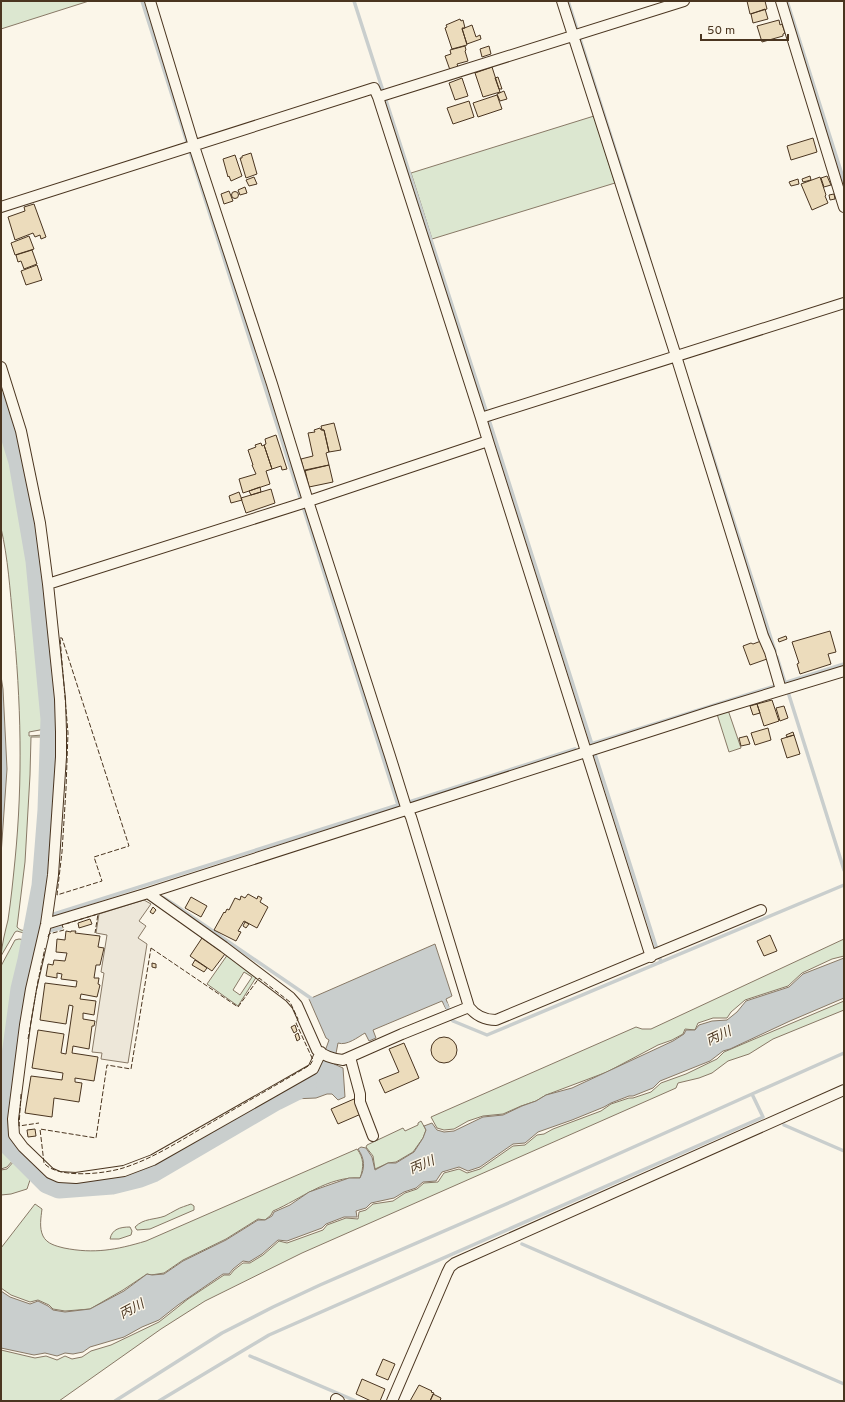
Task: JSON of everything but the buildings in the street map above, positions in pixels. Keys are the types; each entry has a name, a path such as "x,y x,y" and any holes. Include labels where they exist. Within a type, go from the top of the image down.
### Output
{"street":[{"path":"150,1 191,147 272,384 304,502 405,804 411,816 469,1007 474,1014 490,1020 496,1020 762,910"},
{"path":"562,1 577,34 782,687"},
{"path":"382,95 684,1"},
{"path":"781,1 844,207"},
{"path":"1,207 374,88 382,95 485,417 488,441 591,750 655,955"},
{"path":"485,417 844,303"},
{"path":"1,367 21,431 32,478 40,523 60,699 61,757 53,875 46,924 30,989 24,1025 13,1119 14,1135 23,1147 50,1172 59,1177 76,1178 124,1171 144,1164 313,1069 322,1053"},
{"path":"48,584 488,441"},
{"path":"46,924 148,893 782,687 844,671"},
{"path":"148,893 290,997 297,1005 317,1050 336,1059 344,1060 469,1007"},
{"path":"350,1057 360,1094 360,1102 373,1136"},
{"path":"392,1401 447,1273 450,1267 455,1263 844,1090"}],"green space":[{"path":"1,1 89,1 1,29"},
{"path":"594,116 615,183 432,239 411,173"},
{"path":"1,422 14,467 24,518 43,684 45,729 29,732 29,736 43,735 43,737 31,737 25,862 17,927 20,930 26,930 36,870 42,766 40,835 35,888 27,934 17,931 15,932 1,956 11,898 18,830 20,740 16,651 8,574 1,528"},
{"path":"728,710 741,748 729,752 717,714"},
{"path":"844,939 844,956 832,959 802,973 788,986 745,1000 731,1012 727,1018 713,1018 698,1023 695,1030 685,1029 683,1034 658,1045 607,1072 546,1095 536,1101 503,1114 483,1116 468,1121 454,1129 444,1130 437,1128 431,1117 636,1027 651,1029"},
{"path":"15,940 27,940 14,990 1,1097 1,966"},
{"path":"228,954 257,976 238,1006 207,984","holes":["244,972 252,977 240,995 233,990"]},
{"path":"844,1001 844,1010 773,1039 749,1054 728,1061 712,1073 678,1083 676,1088 302,1253 205,1301 161,1329 59,1401 1,1401 1,1350 35,1358 46,1356 57,1360 65,1356 72,1359 82,1357 91,1351 111,1345 159,1322 188,1299 224,1275 230,1275 243,1263 250,1263 263,1255 279,1241 287,1243 323,1230 327,1225 346,1218 358,1219 359,1212 366,1210 373,1204 393,1201 405,1193 417,1189 424,1183 438,1182 444,1173 459,1169 467,1173 480,1169 513,1146 525,1145 537,1135 544,1134 553,1129 601,1111 611,1104 651,1092 661,1083 686,1074 717,1059 724,1052"},
{"path":"421,1121 426,1130 423,1138 413,1152 396,1162 388,1163 375,1169 373,1156 366,1147 367,1145 403,1128 405,1131 418,1125"},
{"path":"1,1141 5,1149 14,1159 7,1167 1,1169"},
{"path":"357,1149 363,1163 360,1178 348,1178 326,1184 315,1189 273,1211 265,1220 258,1219 226,1239 183,1260 164,1273 151,1275 147,1274 90,1309 65,1311 53,1309 49,1305 38,1300 30,1302 11,1295 1,1288 1,1248 35,1204 42,1209 41,1230 43,1236 49,1243 64,1248 85,1251 115,1249 146,1241"},
{"path":"15,1160 30,1180 27,1189 11,1194 1,1195 1,1170 7,1169"},
{"path":"191,1204 194,1206 194,1210 150,1229 137,1230 135,1227 142,1222 165,1216"},
{"path":"130,1227 132,1231 131,1235 119,1239 110,1239 117,1229"}],"shaded area":[{"path":"144,900 151,904 139,921 146,926 138,938 147,944 128,1063 101,1059 102,1053 92,1052 104,973 101,972 107,935 96,933 99,914"}],"water":[{"path":"1,676 7,769 1,855"},
{"path":"435,944 452,996 446,999 449,1007 446,1009 442,1001 373,1030 376,1038 369,1041 365,1033 349,1042 341,1044 338,1043 334,1064 343,1068 345,1097 338,1100 332,1094 327,1094 316,1098 293,1099 283,1103 278,1094 318,1071 329,1040 326,1038 309,999"},
{"name":"丙川","path":"844,958 844,998 723,1051 710,1061 660,1081 653,1088 538,1132 525,1143 513,1144 480,1167 468,1171 459,1167 442,1172 436,1181 423,1182 416,1188 404,1192 394,1198 371,1203 366,1208 356,1211 357,1217 344,1217 326,1224 322,1228 287,1241 278,1240 262,1254 249,1262 243,1261 229,1274 223,1274 159,1320 124,1337 90,1347 83,1352 73,1354 65,1353 57,1356 45,1353 34,1355 1,1348 1,1291 10,1297 30,1304 38,1301 53,1310 65,1312 90,1309 124,1291 147,1274 164,1274 183,1261 226,1240 258,1220 265,1220 272,1216 274,1212 290,1205 309,1192 349,1178 360,1178 363,1171 363,1160 358,1149 361,1147 366,1148 372,1157 375,1170 388,1163 396,1163 414,1152 423,1138 426,1130 424,1126 432,1123 437,1130 444,1132 454,1131 483,1117 503,1115 536,1101 546,1095 572,1088 673,1041 684,1034 686,1030 695,1030 699,1025 712,1021 727,1020 737,1012 746,1001 789,987 803,974"}],"waterway":[{"path":"142,1 398,805"},
{"path":"354,1 661,962"},
{"path":"568,1 648,253"},
{"path":"787,1 844,181"},
{"path":"1,403 19,462 36,561 51,719 48,810 42,886 21,989 3,1122 3,1130 8,1144 47,1183 59,1188 112,1184 153,1172 276,1100 306,1085"},
{"path":"697,407 775,651"},
{"path":"777,657 844,870"},
{"path":"784,683 844,664"},
{"path":"591,744 778,685"},
{"path":"409,802 575,749"},
{"path":"54,914 398,805"},
{"path":"446,1004 453,1021 487,1035 844,885"},
{"path":"162,898 172,903 315,1001"},
{"path":"38,911 43,912"},
{"path":"34,928 39,929"},
{"path":"49,931 61,928"},
{"path":"159,1401 269,1335 763,1117 752,1094 844,1053"},
{"path":"115,1401 222,1333 273,1307 752,1094"},
{"path":"784,1125 844,1151"},
{"path":"522,1244 844,1384"},
{"path":"250,1356 356,1401"}],"fence":[{"path":"60,638 62,638 129,846 94,857 102,881 57,895 62,852 68,733 60,638"},
{"path":"48,937 49,934 64,930 62,925 98,914 95,933"},
{"path":"28,1039 45,948"},
{"path":"151,948 238,1007 259,978 290,1002 298,1019 296,1023 313,1060 310,1065 155,1155 134,1164 115,1170 81,1174 59,1171 50,1168 44,1163 40,1129 96,1138 107,1065 131,1069 151,948"},
{"path":"21,1094 19,1126 39,1123"}]}
